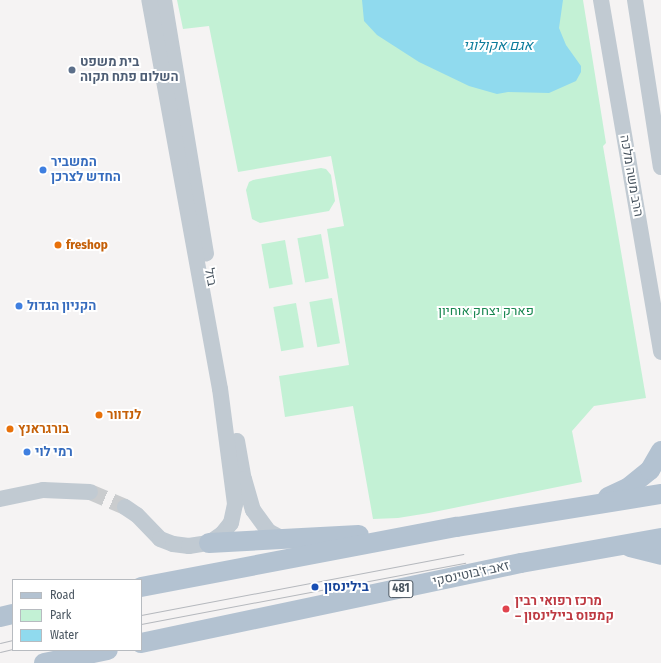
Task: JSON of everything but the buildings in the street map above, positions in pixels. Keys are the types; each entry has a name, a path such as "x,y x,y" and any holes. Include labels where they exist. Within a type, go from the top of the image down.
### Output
{"main road":[{"path":"589,505 629,487 650,470 661,451"},
{"path":"142,587 457,527 661,494"},
{"path":"209,543 457,527"},
{"name":"זאב ז'בוטינסקי","path":"142,643 521,563 661,538"},
{"path":"618,545 661,555"},
{"path":"0,617 12,614"},
{"path":"44,663 103,651"}],"street":[{"name":"בזל","path":"149,0 220,389 235,504 231,523 222,534 209,543"},
{"name":"בזל","path":"164,0 244,479 251,503 258,519 268,531 283,539"},
{"name":"הרב משה מלכה","path":"600,0 661,352"},
{"path":"635,0 661,168"},
{"path":"0,499 43,490 90,492"},
{"path":"125,508 137,515 160,539 173,544 189,546 209,543"}],"green space":[{"name":"פארק יצחק אוחיון","path":"177,0 583,0 606,143 603,146 646,398 594,406 572,431 582,482 429,513 398,518 373,519 353,406 285,417 279,376 349,365 327,229 344,226 331,156 238,172 209,26 183,29"},
{"path":"321,168 326,169 331,175 335,201 329,211 260,223 252,219 246,190 249,182"},
{"path":"321,234 329,278 305,282 297,238"},
{"path":"285,240 293,284 269,288 261,244"},
{"path":"332,298 340,343 317,347 309,302"},
{"path":"296,303 304,347 281,351 273,307"}],"water":[{"name":"אגם אקולוגי","path":"362,0 563,0 559,28 566,45 581,66 581,72 576,81 549,93 508,92 497,94 469,86 419,62 377,35 364,21"}],"tunnel":[{"path":"90,492 125,507"}],"tram line":[{"path":"142,615 463,554"},
{"path":"142,624 465,563"},
{"path":"0,643 12,640"},
{"path":"0,652 12,649"}],"place":[{"name":"בית משפט השלום פתח תקוה","path":"72,70"},
{"name":"המשביר החדש לצרכן","path":"43,170"},
{"name":"freshop","path":"58,245"},
{"name":"הקניון הגדול","path":"19,306"},
{"name":"לנדוור","path":"99,415"},
{"name":"בורגראנץ","path":"10,429"},
{"name":"רמי לוי","path":"27,452"},
{"name":"בילינסון","path":"315,587"},
{"name":"מרכז רפואי רבין – קמפוס ביילינסון","path":"506,609"}]}
